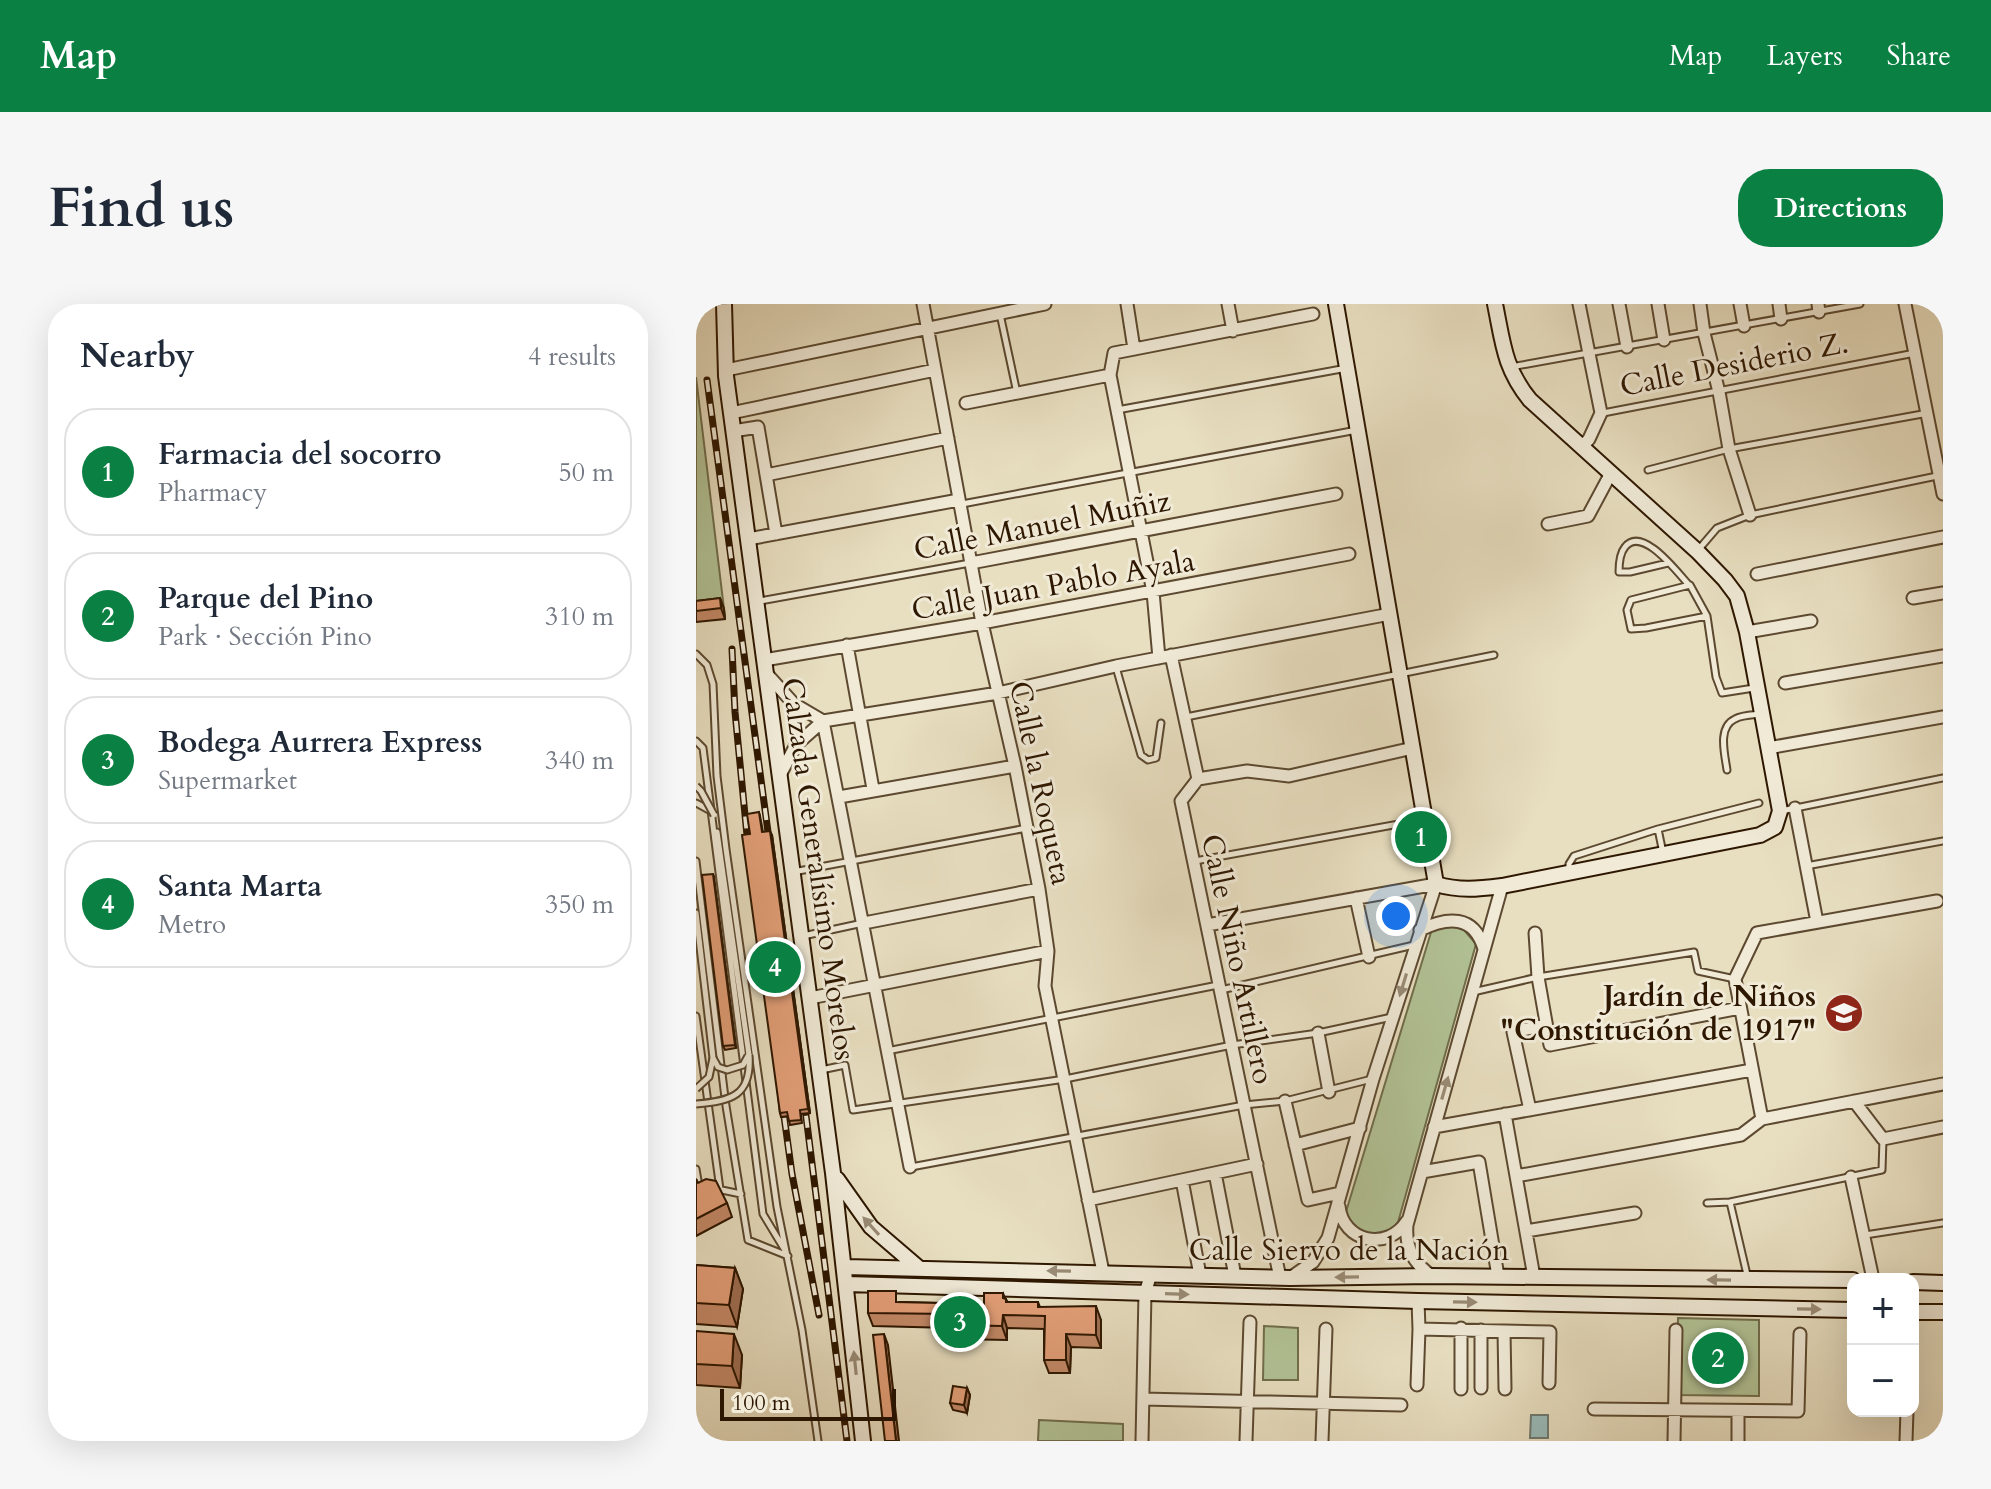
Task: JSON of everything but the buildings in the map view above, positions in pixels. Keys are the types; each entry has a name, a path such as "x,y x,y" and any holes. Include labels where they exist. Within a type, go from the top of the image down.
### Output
{"street":[{"name":"Calzada Generalísimo Morelos","path":"724,304 726,370 733,431 820,1070 863,1441"},
{"name":"Calle la Roqueta","path":"923,304 982,623 1028,828 1048,951 1045,986 1103,1272"},
{"path":"726,370 1045,304"},
{"path":"1127,304 1134,349"},
{"path":"1228,304 1233,331"},
{"path":"1285,1278 1306,1268 1324,1247 1373,1079 1436,884 1336,304"},
{"path":"1207,925 1436,884 1454,889 1502,886 1760,835 1775,827 1780,811 1747,632 1737,596 1697,551 1530,400 1508,367 1495,304"},
{"path":"1579,304 1601,413"},
{"path":"1619,304 1627,347"},
{"path":"1658,304 1664,340"},
{"path":"1700,304 1729,449 1750,515"},
{"path":"1740,304 1744,326"},
{"path":"1779,304 1781,319"},
{"path":"1905,304 1943,494"},
{"path":"1313,314 1114,353 1110,375 1165,656 1185,718 1198,779 1247,771 1289,776 1413,748"},
{"path":"731,413 935,370"},
{"path":"966,403 1110,375"},
{"path":"1929,413 1943,411"},
{"name":"Calle Desiderio Z.","path":"1581,448 1589,439 1601,413"},
{"path":"733,431 758,427 776,534"},
{"path":"766,475 948,438"},
{"path":"1548,524 1588,516 1611,473"},
{"name":"Calle Manuel Muñiz","path":"971,563 1336,494"},
{"path":"748,539 960,502"},
{"path":"1757,574 1943,537"},
{"name":"Calle Juan Pablo Ayala","path":"765,666 847,645 982,623 1349,554"},
{"path":"1913,598 1943,593"},
{"path":"780,776 796,745 823,721 998,693 1165,656 1390,614"},
{"path":"1747,632 1811,621"},
{"path":"847,645 873,789"},
{"path":"1785,683 1943,656"},
{"path":"765,666 794,704 823,721 910,1167"},
{"path":"1768,748 1943,717"},
{"path":"839,797 1015,766"},
{"name":"Calle Niño Artillero","path":"1198,779 1181,801 1244,1105 1285,1278"},
{"path":"1795,808 1817,922"},
{"path":"1432,1276 1418,1265 1409,1250 1406,1233 1502,886"},
{"path":"864,923 1039,889"},
{"path":"1356,898 1369,957"},
{"path":"1762,1119 1735,979 1757,933 1937,901"},
{"path":"1420,930 1446,920 1461,922 1474,930 1484,949"},
{"path":"1535,933 1538,977 1550,1045 1740,1008"},
{"path":"810,998 1048,951"},
{"path":"1530,1110 1513,1032 1546,1025"},
{"path":"1318,1033 1329,1092"},
{"path":"1434,1127 1752,1070"},
{"path":"1516,1176 1741,1135 1762,1119 1943,1084"},
{"path":"1285,1101 1308,1200 1340,1193"},
{"path":"1854,1101 1883,1139 1943,1127"},
{"path":"1505,1114 1536,1304"},
{"path":"1295,1145 1360,1128"},
{"path":"1422,1172 1479,1162 1498,1276"},
{"path":"1088,1200 1257,1164"},
{"path":"833,1173 871,1227 920,1269"},
{"path":"1215,1173 1235,1276"},
{"path":"1851,1177 1872,1273"},
{"path":"1182,1180 1200,1275"},
{"path":"1340,1193 1341,1217 1350,1231 1364,1239 1380,1240 1394,1235 1409,1217"},
{"path":"1526,1231 1635,1213"},
{"name":"Calle Siervo de la Nación","path":"845,1267 1285,1278 1498,1276 1847,1280"},
{"path":"1142,1441 1145,1293 1151,1274"},
{"path":"1919,1282 1943,1283"},
{"name":"Calle Siervo de la Nación","path":"847,1284 1847,1310"},
{"path":"1417,1385 1418,1301"},
{"path":"1919,1312 1943,1312"},
{"path":"1246,1441 1250,1322"},
{"path":"1461,1328 1461,1389"},
{"path":"1322,1441 1326,1329"},
{"path":"1419,1329 1550,1332 1549,1383"},
{"path":"1481,1330 1481,1388"},
{"path":"1674,1441 1676,1330"},
{"path":"1504,1331 1505,1389"},
{"path":"1594,1409 1798,1411 1800,1334"},
{"path":"1143,1399 1401,1405"},
{"path":"1738,1411 1738,1441"},
{"path":"1906,1441 1907,1417"}],"lane":[{"path":"1508,367 1781,319 1818,308 1860,304"},
{"path":"1000,313 1017,393"},
{"name":"Calle Desiderio Z.","path":"1601,413 1916,353"},
{"path":"1117,410 1348,368"},
{"path":"1648,470 1729,449 1929,413"},
{"path":"960,502 1358,430"},
{"path":"1697,551 1717,528 1750,515 1938,476"},
{"path":"1668,563 1630,572 1619,572 1618,566 1623,548 1631,542 1642,541 1668,563 1690,585 1707,616 1716,677 1722,693 1757,688"},
{"name":"Calle Manuel Muñiz","path":"756,601 971,563"},
{"path":"1690,585 1631,600 1627,610 1631,629 1707,616"},
{"path":"696,654 707,665 713,684 717,776 726,849 777,1207 802,1330 818,1441"},
{"path":"1185,718 1494,655"},
{"path":"1116,666 1141,755 1148,760 1156,758 1161,723"},
{"path":"1727,770 1723,739 1727,725 1734,719 1762,713"},
{"path":"696,741 703,748 763,1214 788,1256"},
{"path":"1780,811 1943,778"},
{"path":"696,786 714,815 749,1055 748,1080 733,1097 696,1104"},
{"path":"696,803 704,805 714,815"},
{"path":"1569,873 1569,864 1574,856 1658,829 1759,803"},
{"path":"1194,862 1426,819"},
{"path":"793,872 1028,828"},
{"path":"1658,829 1663,854"},
{"path":"1806,866 1943,841"},
{"path":"696,861 726,1106 748,1240 788,1256"},
{"path":"696,913 713,1058 709,1077 696,1089"},
{"path":"802,936 864,923"},
{"path":"886,1051 1051,1017 1220,988 1416,945"},
{"path":"1472,992 1538,977 1694,952 1698,971 1735,979"},
{"path":"696,1016 720,1189"},
{"path":"820,1070 845,1065 853,1110 1065,1079 1232,1045 1318,1033 1394,1017"},
{"path":"713,1058 718,1067 727,1070 743,1065 749,1055"},
{"path":"910,1167 1244,1105 1285,1101 1373,1079"},
{"path":"1707,1203 1730,1202 1882,1170 1883,1139"},
{"path":"696,1169 697,1186 741,1194"},
{"path":"1730,1202 1748,1281"},
{"path":"1863,1235 1943,1223"}],"green space":[{"path":"696,377 724,609 696,612"},
{"path":"1459,924 1476,944 1397,1226 1381,1240 1366,1239 1345,1215 1432,929"},
{"path":"1678,1318 1759,1320 1759,1396 1676,1395"},
{"path":"1264,1326 1298,1328 1298,1380 1263,1380"},
{"path":"1039,1420 1123,1424 1123,1441 1038,1441"}],"water":[{"path":"1531,1415 1548,1415 1548,1438 1530,1438"}],"railway":[{"path":"707,380 771,854"},
{"path":"732,649 749,856"},
{"path":"803,1092 847,1441"},
{"path":"781,1094 792,1174 819,1315"}],"place":[{"name":"Farmacia del socorro","path":"1421,837"},
{"name":"Santa Marta","path":"775,967"},
{"name":"Jardín de Niños \"Constitución de 1917\"","path":"1844,1013"},
{"name":"Bodega Aurrera Express","path":"960,1322"},
{"name":"Parque del Pino","path":"1718,1358"}]}
